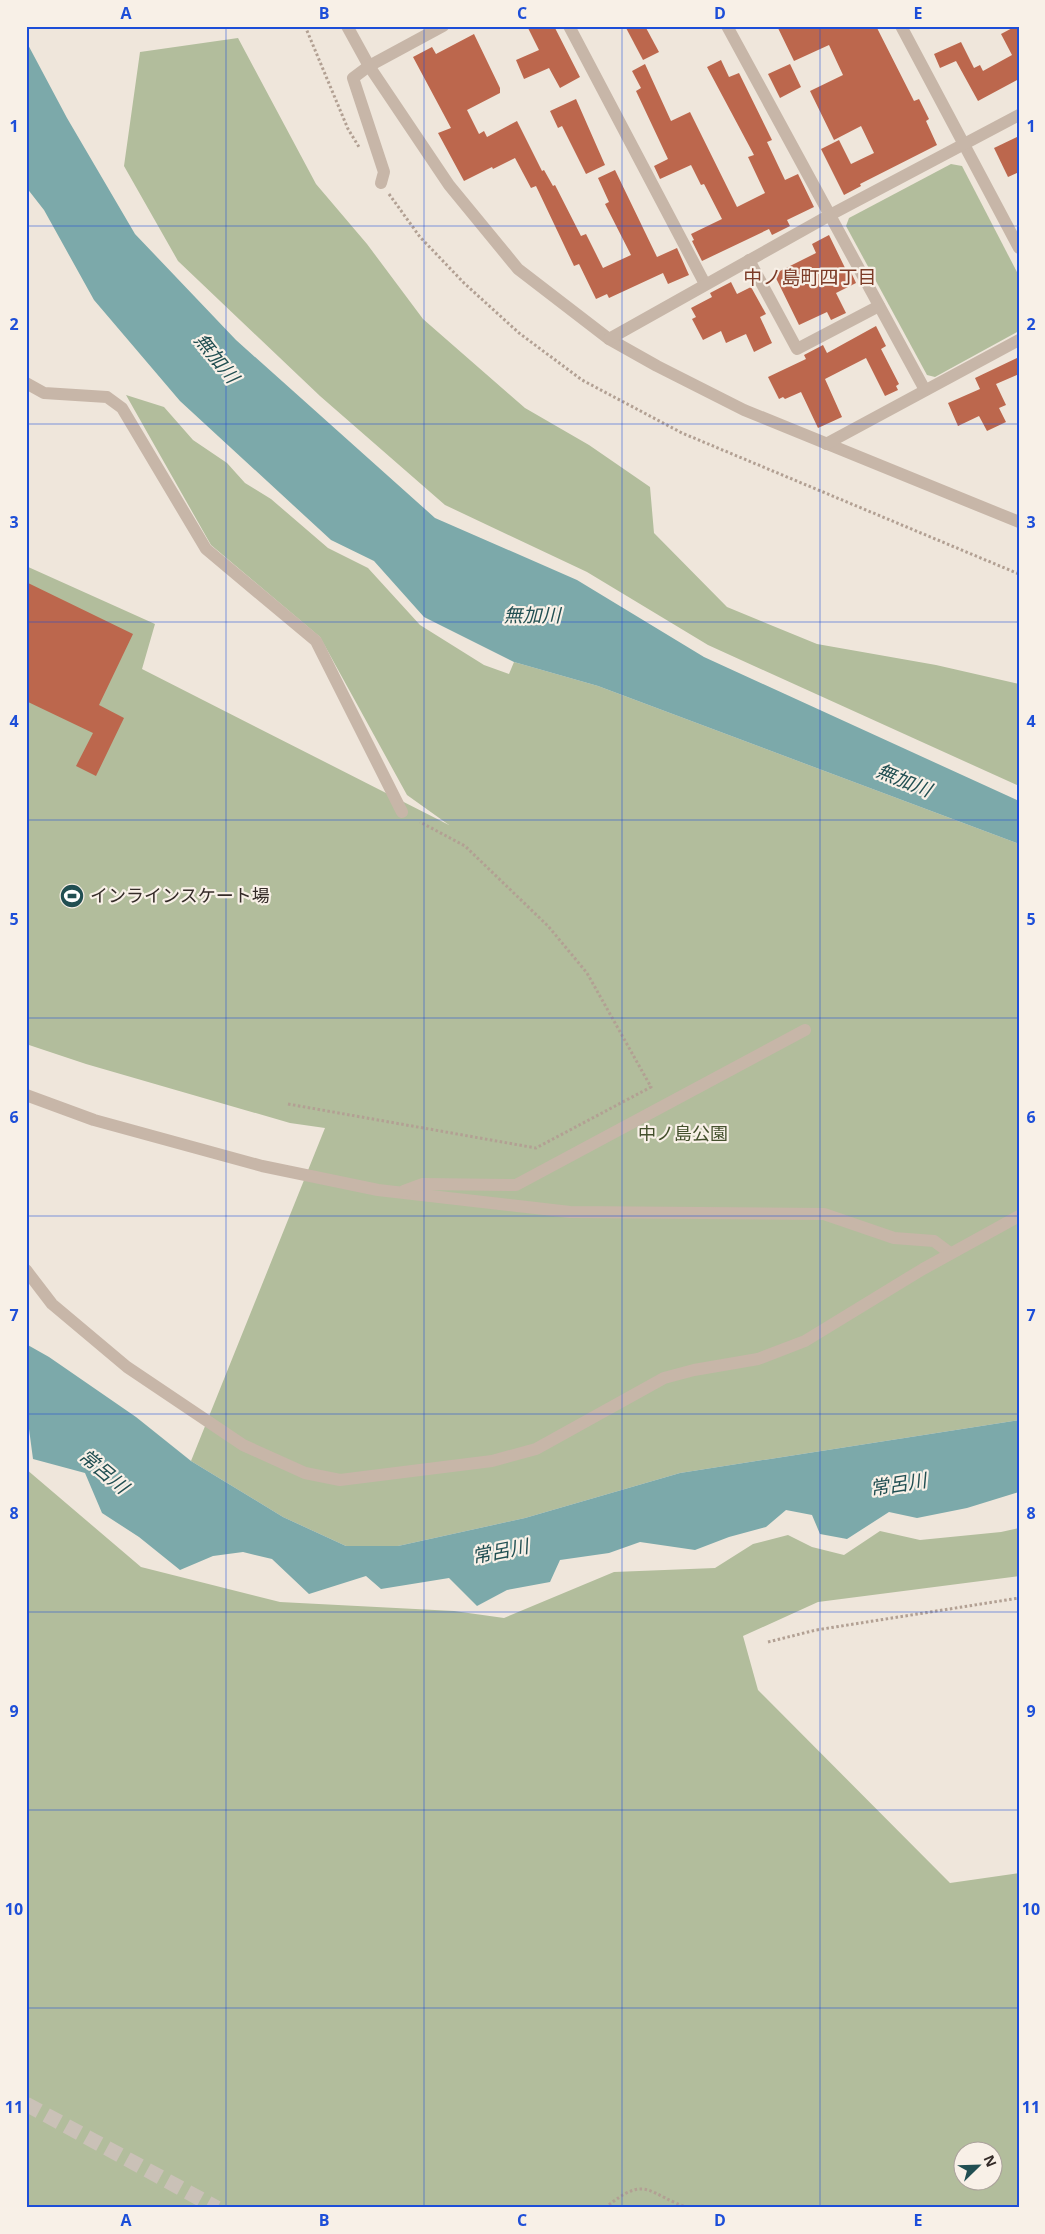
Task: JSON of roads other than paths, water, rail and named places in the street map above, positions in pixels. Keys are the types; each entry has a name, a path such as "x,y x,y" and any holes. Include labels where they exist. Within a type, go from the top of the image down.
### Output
{"street":[{"path":"347,26 369,66 449,185 518,269 610,339 657,366 744,410 1013,519 1019,511"},
{"path":"381,183 384,172 354,78 369,66 443,26"},
{"path":"569,26 705,284"},
{"path":"728,26 925,390"},
{"path":"901,26 1019,248"},
{"path":"610,339 830,215 1019,115"},
{"path":"749,260 797,349 880,306"},
{"path":"826,444 1019,340"},
{"path":"26,383 44,393 107,397 122,408 206,549 316,641 402,812"},
{"path":"402,1192 423,1184 516,1185 805,1030"},
{"path":"26,1095 94,1120 262,1166 378,1190 570,1212 824,1214 894,1238 934,1241 950,1253"},
{"path":"26,1270 52,1304 126,1367 243,1445 305,1473 340,1480 492,1461 536,1449 664,1378 694,1370 758,1359 805,1341 950,1253 1019,1216"}],"water":[{"name":"無加川","path":"26,41 67,118 135,234 236,340 435,518 577,580 704,657 1019,801 1019,844 598,686 514,662 424,617 374,561 331,540 180,401 94,300 44,210 26,187"},
{"name":"常呂川","path":"26,1344 49,1357 136,1417 191,1461 283,1517 346,1546 398,1546 525,1518 680,1473 1019,1420 1019,1492 967,1508 917,1518 889,1512 847,1539 820,1534 812,1515 786,1510 766,1527 729,1537 695,1550 640,1542 609,1553 560,1560 550,1582 507,1590 477,1606 449,1578 381,1589 366,1576 309,1594 272,1559 243,1552 213,1556 180,1570 139,1537 102,1513 85,1473 33,1459 29,1429 26,1427"}],"tunnel":[{"path":"26,2104 217,2208"}],"place":[{"name":"インラインスケート場","path":"72,896"}],"district":[{"name":"中ノ島町四丁目","path":"810,277"}],"park label":[{"name":"中ノ島公園","path":"683,1134"}]}
